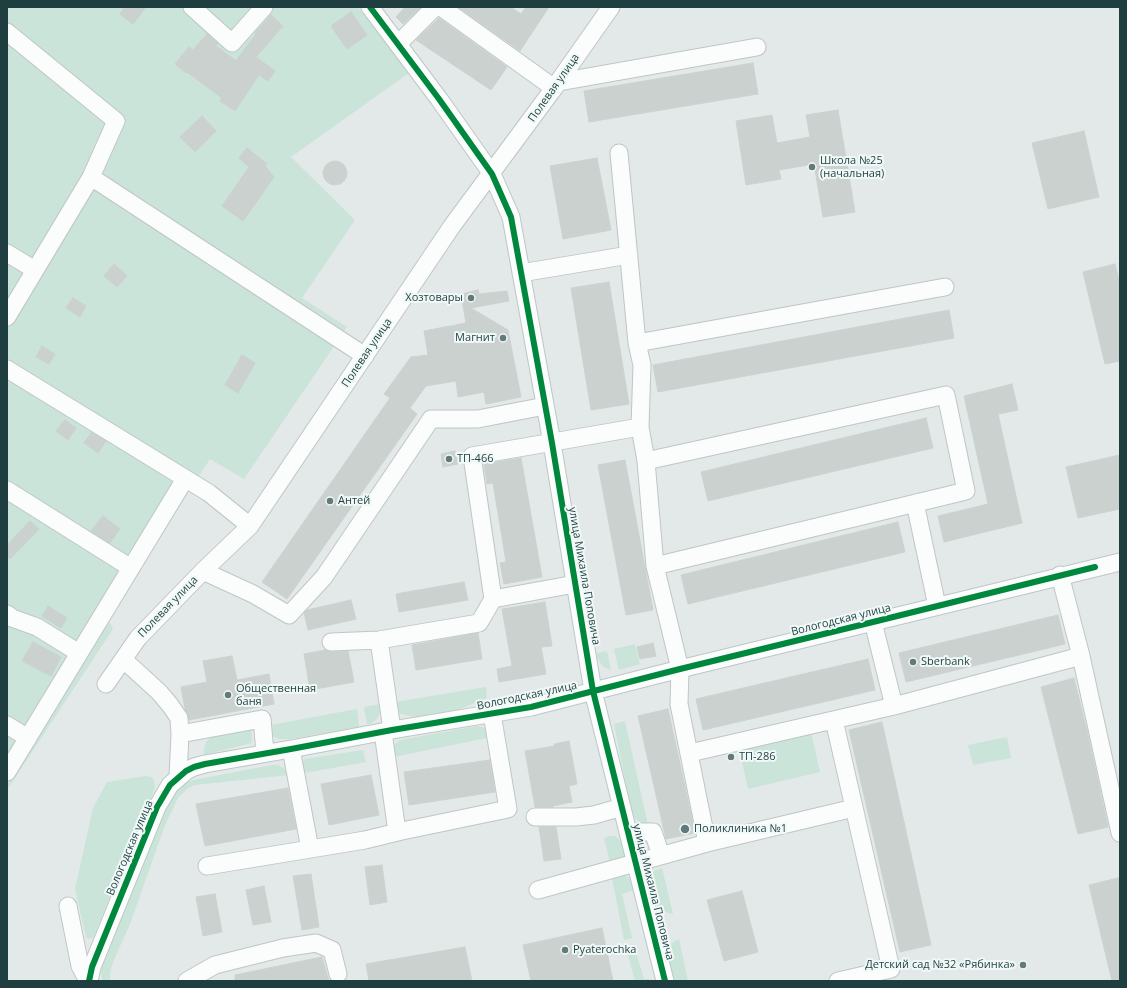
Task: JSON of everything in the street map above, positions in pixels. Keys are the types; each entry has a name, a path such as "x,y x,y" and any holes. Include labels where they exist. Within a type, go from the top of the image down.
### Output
{"street":[{"path":"192,7 232,43 264,7"},
{"name":"улица Михаила Поповича","path":"370,7 439,99 492,174 511,217 552,443 593,691 664,981"},
{"path":"398,44 435,7"},
{"path":"441,7 556,85 757,47"},
{"name":"Полевая улица","path":"106,684 138,638 203,571 250,526 452,226 492,174 611,7"},
{"path":"7,32 116,121 91,177 7,317"},
{"path":"619,153 637,343 642,365 640,427 646,461 655,566 680,669 679,704 707,843"},
{"path":"91,177 364,356"},
{"path":"7,253 35,270"},
{"path":"521,273 629,255"},
{"path":"637,343 945,287"},
{"path":"7,369 210,494 250,526"},
{"path":"646,461 946,395 966,491 655,566"},
{"path":"203,571 253,594 289,615 324,577 431,419 478,419 545,406"},
{"path":"331,642 379,640 479,623 493,599 472,456 640,427"},
{"path":"7,772 185,479"},
{"path":"7,490 131,568"},
{"path":"915,503 937,606"},
{"name":"Вологодская улица","path":"88,981 92,967 157,807 170,785 186,771 205,764 531,707 1060,575 1120,562"},
{"path":"1060,575 1081,656 1120,833"},
{"path":"493,599 575,584"},
{"path":"7,614 12,618 37,627 79,653"},
{"path":"873,622 894,706"},
{"path":"379,640 397,832"},
{"path":"690,753 894,706 1081,656"},
{"path":"124,660 159,692 179,718 180,734 178,777"},
{"path":"207,866 366,840 397,832 508,809 492,714"},
{"path":"180,734 262,719 265,753"},
{"path":"834,720 890,969 838,981"},
{"path":"7,725 28,738"},
{"path":"291,749 310,849"},
{"path":"535,817 576,817 594,815 622,807"},
{"path":"538,890 707,843 854,808"},
{"path":"628,832 653,832 661,855"},
{"path":"68,906 80,966 88,981"},
{"path":"187,981 215,965 283,948 316,943 332,950 338,974"}],"green space":[{"path":"7,7 358,7 409,73 291,157 355,220 302,298 347,327 244,479 210,459 107,618 113,629 7,790"},
{"path":"635,644 640,664 619,670 614,649"},
{"path":"607,651 611,670 603,667 597,657 597,653"},
{"path":"486,687 487,698 455,711 418,717 409,716 398,712 395,702"},
{"path":"381,704 381,710 377,719 370,724 367,724 364,707"},
{"path":"357,709 359,727 289,739 278,739 269,733 265,726"},
{"path":"625,721 648,825 639,822 631,811 614,724"},
{"path":"476,726 486,729 491,737 394,757 392,750 395,744 400,740"},
{"path":"251,729 252,743 204,755 206,742 212,736"},
{"path":"811,732 820,772 748,789 739,749"},
{"path":"1007,737 1011,758 973,765 968,745"},
{"path":"363,750 366,762 299,774 302,762 305,759"},
{"path":"278,765 284,768 289,775 195,785 187,789 178,798 165,825 130,924 113,962 110,973 110,981 102,981 101,970 103,962 166,805 175,793 185,783 193,780"},
{"path":"146,776 151,777 154,780 155,788 93,938 89,939 86,937 75,889 93,808 107,782"},
{"path":"615,836 625,845 626,857 611,867 604,838"},
{"path":"662,868 673,914 655,910 647,876"},
{"path":"625,875 632,880 635,890 622,894 632,938 624,940 612,878"},
{"path":"679,939 688,981 672,981 665,952 665,947"},
{"path":"636,953 644,979 653,981 635,981 628,955"}],"building":[{"path":"125,7 146,7 133,24 120,14"},
{"path":"405,7 421,7 403,24 396,17"},
{"path":"458,7 511,7 521,14 526,7 549,7 520,51"},
{"path":"351,12 367,35 347,49 331,26"},
{"path":"271,15 283,26 256,57 275,71 268,81 259,75 235,111 220,101 222,98 175,64 189,47 193,50 207,34 218,44 216,46 236,61 256,34 255,33"},
{"path":"439,18 507,67 491,90 416,40"},
{"path":"753,63 758,94 589,122 584,91"},
{"path":"838,110 855,212 823,217 814,164 779,170 781,179 746,185 736,121 772,115 777,143 810,137 806,115"},
{"path":"202,116 216,131 195,152 180,137"},
{"path":"1084,131 1099,197 1048,209 1032,143"},
{"path":"247,148 267,164 265,166 274,177 243,221 222,206 249,167 239,158"},
{"path":"597,158 611,230 563,239 550,166"},
{"path":"335,161 340,162 346,168 346,178 340,184 335,185 330,184 324,178 323,173 324,168 330,162"},
{"path":"114,264 127,276 117,287 104,276"},
{"path":"1115,264 1120,284 1120,361 1105,364 1083,272"},
{"path":"609,282 629,404 591,410 571,288"},
{"path":"478,290 479,294 507,291 509,301 471,308 508,330 521,397 486,404 484,392 458,397 456,381 426,386 410,408 417,414 287,599 262,582 390,398 384,394 411,357 428,355 424,331 466,323 461,294"},
{"path":"73,298 86,306 80,317 66,308"},
{"path":"949,310 954,338 658,392 653,365"},
{"path":"42,346 55,354 49,364 36,357"},
{"path":"242,355 255,363 238,393 225,385"},
{"path":"1012,384 1018,410 998,414 1022,523 944,542 938,516 988,504 964,396"},
{"path":"926,418 933,448 708,501 701,472"},
{"path":"65,420 76,428 68,440 56,431"},
{"path":"91,433 106,441 98,453 84,443"},
{"name":"ТП-466","path":"455,451 458,464 443,467 441,454"},
{"path":"1120,455 1120,509 1078,518 1066,467"},
{"path":"521,458 542,577 504,584 500,563 506,562 493,483 487,484 484,464"},
{"path":"625,460 653,610 626,615 598,465"},
{"path":"103,516 120,529 110,543 91,531"},
{"path":"30,521 39,529 10,559 7,556 7,545"},
{"path":"898,522 905,552 688,604 681,575"},
{"path":"464,582 468,600 399,612 396,594"},
{"path":"351,600 356,619 308,630 304,613 307,610"},
{"path":"545,602 552,646 541,647 546,674 499,682 497,669 512,666 502,609"},
{"path":"48,606 67,618 61,628 42,616"},
{"path":"1058,615 1065,644 906,682 899,653"},
{"path":"478,633 482,659 416,670 412,645"},
{"path":"33,642 61,657 51,676 22,661"},
{"path":"653,643 656,656 640,659 637,647"},
{"path":"325,650 331,652 348,651 354,682 310,690 304,654"},
{"name":"Общественная баня","path":"232,656 237,680 269,674 274,704 189,720 185,709 181,687 207,682 203,661"},
{"path":"868,659 875,690 703,730 696,699"},
{"path":"1074,678 1108,827 1078,834 1041,687"},
{"path":"668,709 695,833 666,839 638,716"},
{"path":"882,722 931,945 900,952 849,730"},
{"path":"569,741 577,784 569,786 572,802 553,807 535,807 525,751 555,746 554,744"},
{"path":"490,760 495,792 409,805 404,772"},
{"path":"371,775 379,815 329,825 321,784"},
{"path":"288,788 296,829 205,846 196,804"},
{"path":"539,827 556,827 561,859 544,861"},
{"path":"382,865 387,902 370,905 365,867"},
{"path":"311,874 319,927 302,930 293,876"},
{"path":"1118,878 1120,885 1120,981 1112,981 1089,885"},
{"path":"264,886 271,922 253,925 246,890"},
{"path":"742,891 758,952 724,961 707,900"},
{"path":"215,894 222,932 203,936 196,897"},
{"name":"Pyaterochka","path":"602,928 613,981 531,981 523,945"},
{"path":"465,947 472,981 369,981 366,964"},
{"path":"322,957 329,981 235,981 235,975"}],"cycle path":[{"path":"370,7 439,99 492,174 511,217 552,443 593,691 665,981"},
{"path":"89,981 92,967 157,807 170,785 186,771 194,767 392,730 531,707 1095,567"}],"place":[{"name":"Школа №25 (начальная)","path":"812,167"},
{"name":"Хозтовары","path":"471,298"},
{"name":"Магнит","path":"503,338"},
{"name":"ТП-466","path":"449,459"},
{"name":"Антей","path":"330,501"},
{"name":"Sberbank","path":"913,662"},
{"name":"Общественная баня","path":"228,695"},
{"name":"ТП-286","path":"731,757"},
{"name":"Поликлиника №1","path":"685,829"},
{"name":"Pyaterochka","path":"565,950"},
{"name":"Детский сад №32 «Рябинка»","path":"1023,965"}]}
